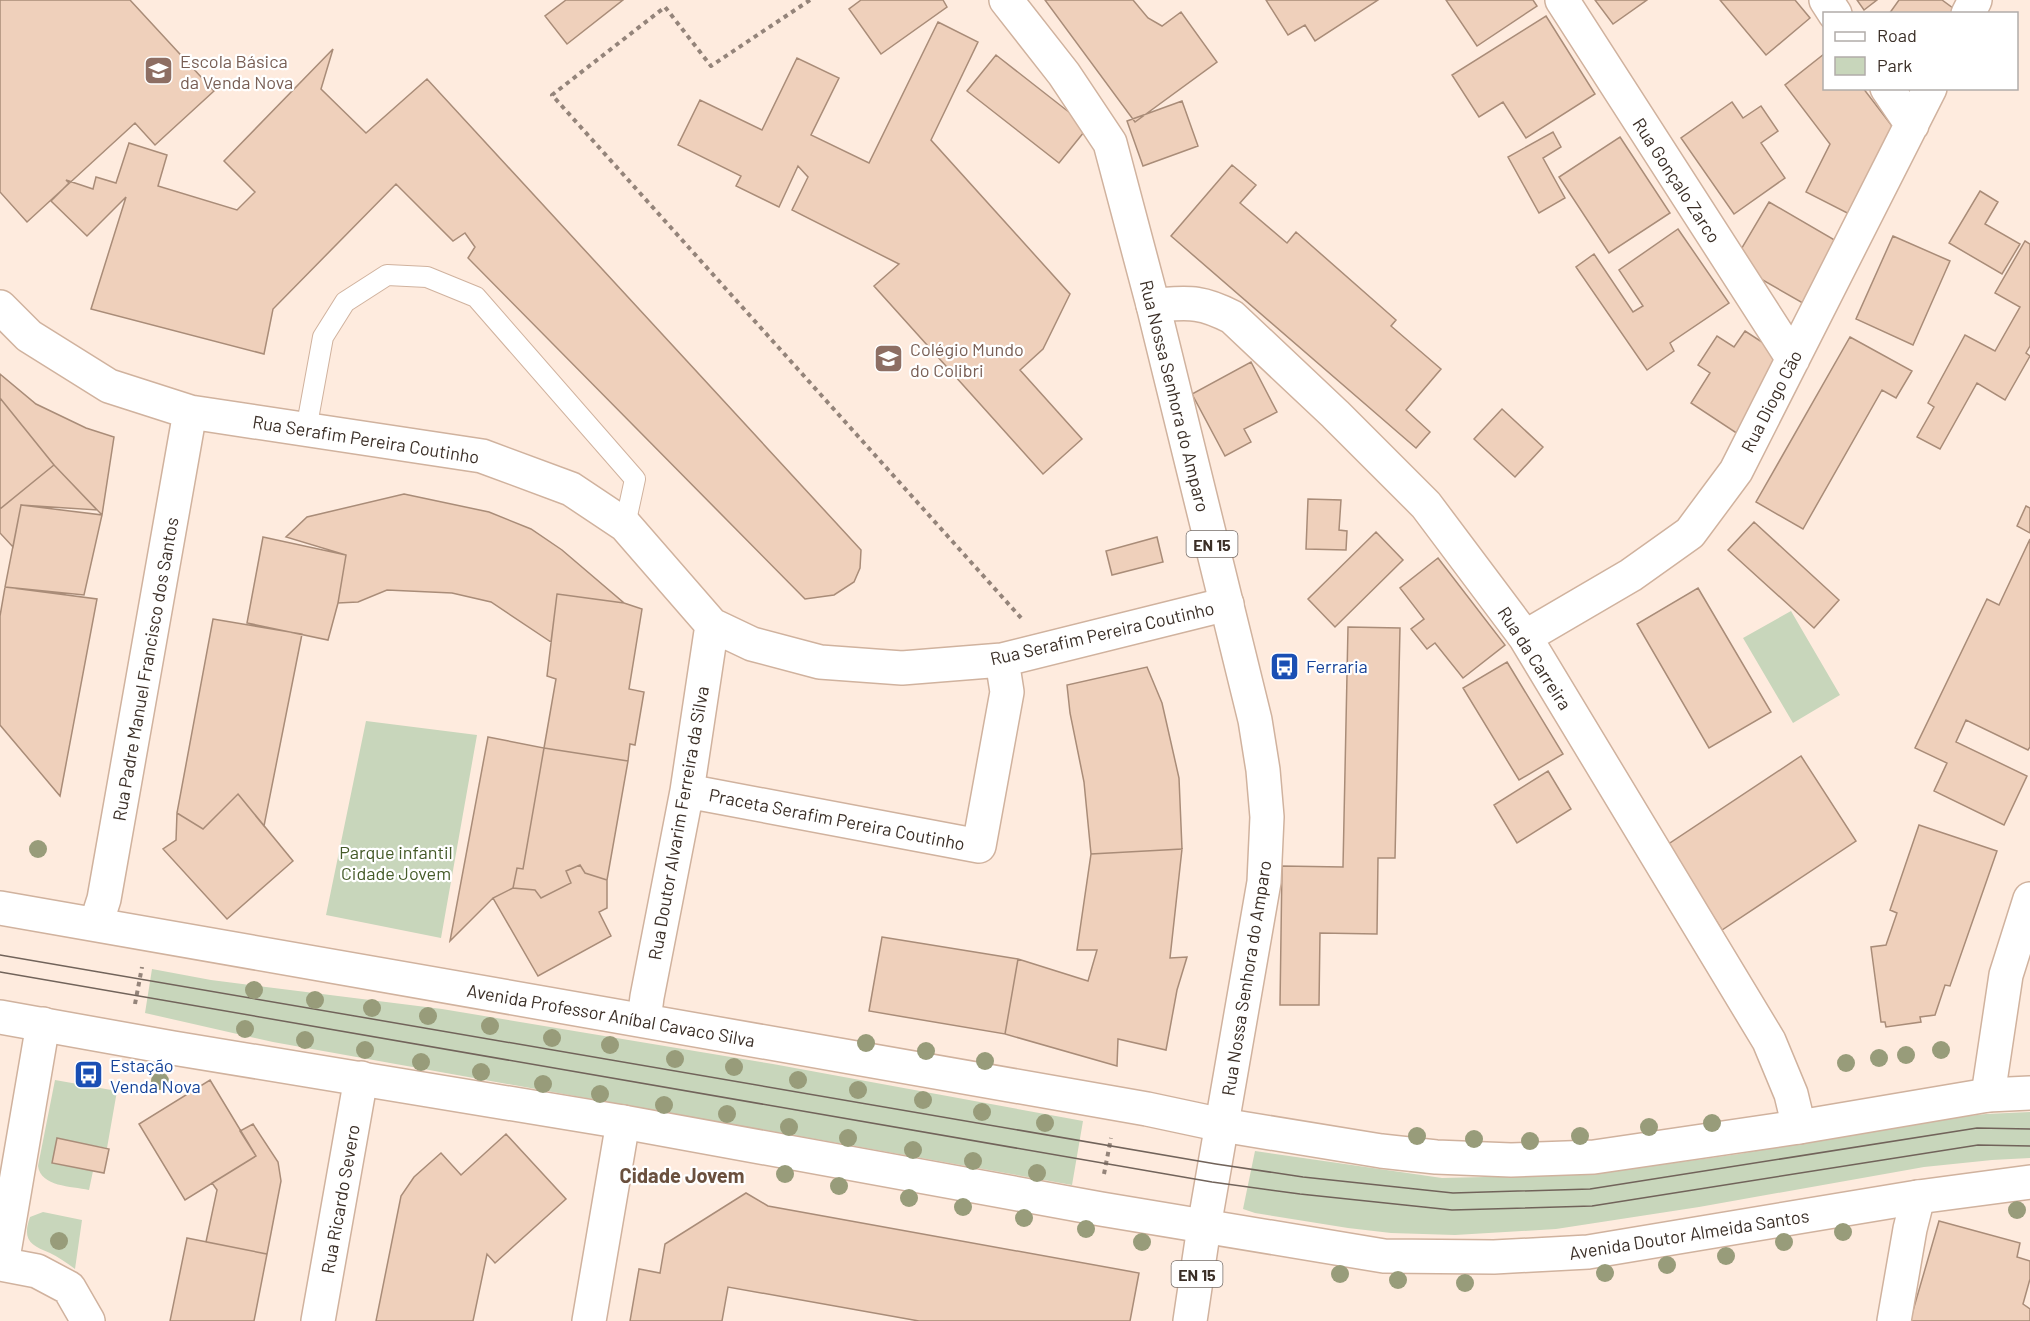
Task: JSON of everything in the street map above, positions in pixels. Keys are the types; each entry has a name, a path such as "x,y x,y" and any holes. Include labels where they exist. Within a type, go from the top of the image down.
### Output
{"street":[{"name":"Rua Nossa Senhora do Amparo","path":"1006,0 1064,74 1110,143 1153,305 1227,604 1255,720 1263,770 1267,817 1264,882 1204,1227 1190,1321"},
{"name":"Rua Gonçalo Zarco","path":"1562,0 1792,359"},
{"path":"1888,90 1912,125"},
{"name":"Rua Diogo Cão","path":"1525,637 1631,575 1690,533 1736,471 1929,90"},
{"name":"Rua da Carreira","path":"1153,305 1196,303 1215,308 1232,317 1262,343 1426,505 1525,637 1769,1041 1791,1094 1799,1127"},
{"name":"Rua Serafim Pereira Coutinho","path":"0,307 29,336 109,386 190,412 482,456 571,489 625,525 712,625 752,644 820,662 902,668 1002,660 1227,604"},
{"name":"Rua Padre Manuel Francisco dos Santos","path":"96,924 104,899 190,412"},
{"name":"Rua Doutor Alvarim Ferreira da Silva","path":"644,1020 687,791 712,625"},
{"name":"Praceta Serafim Pereira Coutinho","path":"687,791 979,846 1007,692 1002,660"},
{"path":"1988,1095 2006,975 2030,899"},
{"name":"Avenida Professor Aníbal Cavaco Silva","path":"0,908 1147,1109 1222,1125"},
{"path":"0,1017 173,1048 361,1077 623,1122 1204,1227"},
{"path":"43,1024 1,1264 37,1271 69,1288 88,1321"},
{"name":"Rua Ricardo Severo","path":"318,1321 361,1077"},
{"path":"1222,1125 1381,1151 1436,1157 1511,1160 1594,1157 1799,1127 1988,1095 2030,1093"},
{"path":"589,1321 623,1122"},
{"name":"Avenida Doutor Almeida Santos","path":"1204,1227 1384,1256 1494,1257 1588,1252 1918,1197 2030,1182"},
{"path":"1894,1321 1918,1197"}],"lane":[{"path":"306,430 323,337 345,302 387,275 427,277 476,297 635,479 625,525"}],"path":[{"path":"810,0 711,66 665,7 552,95 1050,649"},
{"path":"135,1006 143,962"},
{"path":"1102,1182 1112,1132"}],"green space":[{"path":"1791,611 1840,695 1793,723 1743,638"},
{"name":"Parque infantil Cidade Jovem","path":"366,721 477,735 441,938 326,915"},
{"path":"152,969 211,980 442,1009 773,1064 1083,1121 1072,1185 273,1042 145,1013"},
{"path":"55,1080 117,1091 107,1148 58,1139 52,1163 93,1171 89,1190 51,1182 40,1173 38,1166"},
{"path":"2030,1112 2030,1158 1924,1167 1699,1207 1556,1229 1455,1235 1391,1233 1255,1213 1243,1209 1255,1151 1442,1178 1568,1175 1739,1154 1915,1122 1986,1114"},
{"path":"43,1212 82,1220 75,1269 30,1241 27,1231 30,1217"}],"building":[{"path":"0,0 130,0 214,91 155,145 135,123 27,222 0,192"},
{"path":"566,0 623,0 567,44 545,16"},
{"path":"861,0 943,0 947,7 881,54 849,9"},
{"path":"1045,0 1133,0 1148,18 1162,26 1181,12 1217,62 1135,122"},
{"path":"1266,0 1378,0 1315,41 1305,25 1288,35"},
{"path":"1446,0 1533,0 1537,6 1477,46"},
{"path":"1595,0 1647,0 1613,24"},
{"path":"1720,0 1795,0 1810,18 1766,55"},
{"path":"1857,0 1877,0 1864,10"},
{"path":"1899,0 1942,0 1958,12 1890,12"},
{"path":"1546,16 1595,94 1526,138 1503,102 1479,117 1452,75"},
{"path":"938,22 978,42 931,140 1070,294 1043,349 1020,370 1082,439 1043,474 874,286 899,264 792,210 808,177 798,166 779,207 736,186 741,176 678,145 700,100 762,130 797,58 839,78 811,135 869,163"},
{"path":"333,49 321,89 366,133 427,79 861,550 860,568 854,582 834,595 805,599 468,258 475,247 465,233 453,241 396,184 273,309 264,354 91,309 126,197 87,236 51,201 69,183 66,180 93,189 96,177 116,183 129,143 167,155 158,186 237,210 255,192 224,161"},
{"path":"996,55 1088,127 1059,163 967,91"},
{"path":"1823,55 1823,90 1865,90 1902,139 1861,220 1806,192 1830,144 1785,85"},
{"path":"1182,101 1198,146 1143,166 1127,121"},
{"path":"1732,102 1743,118 1761,106 1778,131 1761,143 1785,178 1734,214 1681,138"},
{"path":"1553,132 1561,147 1543,158 1565,198 1539,213 1508,157"},
{"path":"1620,137 1670,213 1609,253 1559,177"},
{"path":"1232,165 1256,185 1240,203 1287,243 1296,232 1396,320 1391,326 1441,369 1406,410 1430,432 1416,448 1171,236"},
{"path":"1980,191 1998,202 1985,224 2020,244 2002,274 1949,243"},
{"path":"1769,202 1850,249 1815,310 1733,263"},
{"path":"1678,229 1729,303 1670,343 1674,351 1647,370 1576,267 1594,254 1633,312 1643,306 1619,270"},
{"path":"1893,236 1950,261 1913,345 1856,319"},
{"path":"2025,241 2030,244 2030,346 2026,353 2030,356 2005,400 1977,383 1940,449 1917,437 1934,407 1928,403 1965,335 1995,351 2020,307 1995,293"},
{"path":"1745,331 1797,365 1747,440 1691,403 1710,373 1698,365 1717,336 1734,347"},
{"path":"1850,337 1912,371 1896,398 1882,390 1803,529 1756,502"},
{"path":"1251,362 1277,412 1244,429 1251,442 1225,456 1192,394"},
{"path":"0,374 36,404 86,428 114,437 102,515 54,465 0,398"},
{"path":"0,398 54,465 0,509"},
{"path":"1502,409 1543,447 1515,477 1474,439"},
{"path":"54,465 97,510 21,505 13,547 0,533 0,509"},
{"path":"404,494 489,512 531,529 562,550 624,603 557,594 551,642 491,602 452,593 387,590 358,602 338,603 346,555 286,537 307,517"},
{"path":"1308,499 1341,500 1339,530 1347,531 1346,550 1306,549"},
{"path":"21,505 102,515 84,595 5,587"},
{"path":"2026,506 2030,508 2030,533 2017,526"},
{"path":"1754,522 1839,600 1814,628 1728,550"},
{"path":"1376,532 1403,560 1335,627 1308,599"},
{"path":"263,537 346,555 338,603 328,640 247,623"},
{"path":"1157,537 1163,562 1112,575 1106,551"},
{"path":"2030,539 2030,747 2028,750 1966,720 1956,742 2027,776 2004,825 1934,791 1947,763 1915,748 1987,599 1999,605"},
{"path":"1438,558 1505,645 1463,678 1435,643 1427,649 1411,629 1424,619 1400,588"},
{"path":"5,587 97,599 60,796 0,725 0,616"},
{"path":"1698,588 1771,712 1709,748 1637,624"},
{"path":"557,594 624,603 642,609 629,689 644,692 635,745 630,744 628,761 544,748 556,679 547,676"},
{"path":"213,619 302,634 264,826 238,794 203,829 177,813"},
{"path":"1348,627 1400,628 1395,858 1378,858 1377,934 1320,933 1319,1005 1280,1005 1282,866 1343,867"},
{"path":"1507,662 1563,754 1519,780 1463,688"},
{"path":"1147,667 1162,703 1179,778 1182,849 1091,854 1084,782 1070,713 1067,685"},
{"path":"488,737 544,748 523,869 517,868 513,888 493,898 450,941"},
{"path":"544,748 628,761 607,880 585,873 580,865 566,871 571,883 541,898 535,890 513,888 517,868 523,869"},
{"path":"1801,756 1856,841 1722,930 1667,845"},
{"path":"1548,771 1571,809 1517,843 1494,805"},
{"path":"238,794 293,861 227,919 163,849 176,840 177,813 203,829"},
{"path":"1919,825 1997,851 1950,986 1945,985 1935,1015 1920,1017 1921,1022 1886,1027 1885,1022 1881,1022 1871,947 1886,945 1897,913 1890,910"},
{"path":"1182,849 1170,958 1187,957 1177,990 1166,1050 1118,1039 1117,1066 1005,1034 1018,959 1088,981 1097,950 1077,950 1091,854"},
{"path":"580,865 585,873 607,880 607,908 599,912 611,936 538,976 493,898 513,888 535,890 541,898 571,883 566,871"},
{"path":"882,937 1018,959 1005,1034 869,1011"},
{"path":"210,1080 256,1156 185,1200 139,1124"},
{"path":"253,1124 278,1162 281,1181 267,1254 206,1242 217,1190 212,1183 256,1156 240,1131"},
{"path":"506,1134 566,1199 495,1263 487,1254 473,1321 376,1321 401,1196 414,1177 441,1153 461,1175"},
{"path":"57,1138 109,1149 104,1173 52,1163"},
{"path":"746,1193 768,1206 1139,1273 1130,1321 919,1321 728,1287 722,1321 630,1321 639,1269 660,1273 665,1244"},
{"path":"1939,1221 2020,1243 2017,1257 2030,1261 2030,1279 2023,1304 2030,1309 2030,1321 1910,1321"},
{"path":"187,1238 267,1254 254,1321 170,1321"}],"tram line":[{"path":"0,955 1216,1164 1303,1177 1453,1193 1590,1189 1977,1128 2030,1129"},
{"path":"0,972 1212,1182 1452,1210 1592,1206 1978,1145 2030,1146"}],"place":[{"name":"Escola Básica da Venda Nova","path":"159,71"},
{"name":"Colégio Mundo do Colibri","path":"889,359"},
{"name":"Ferraria","path":"1285,666"},
{"name":"Estação Venda Nova","path":"89,1075"}],"district":[{"name":"Cidade Jovem","path":"682,1175"}]}
